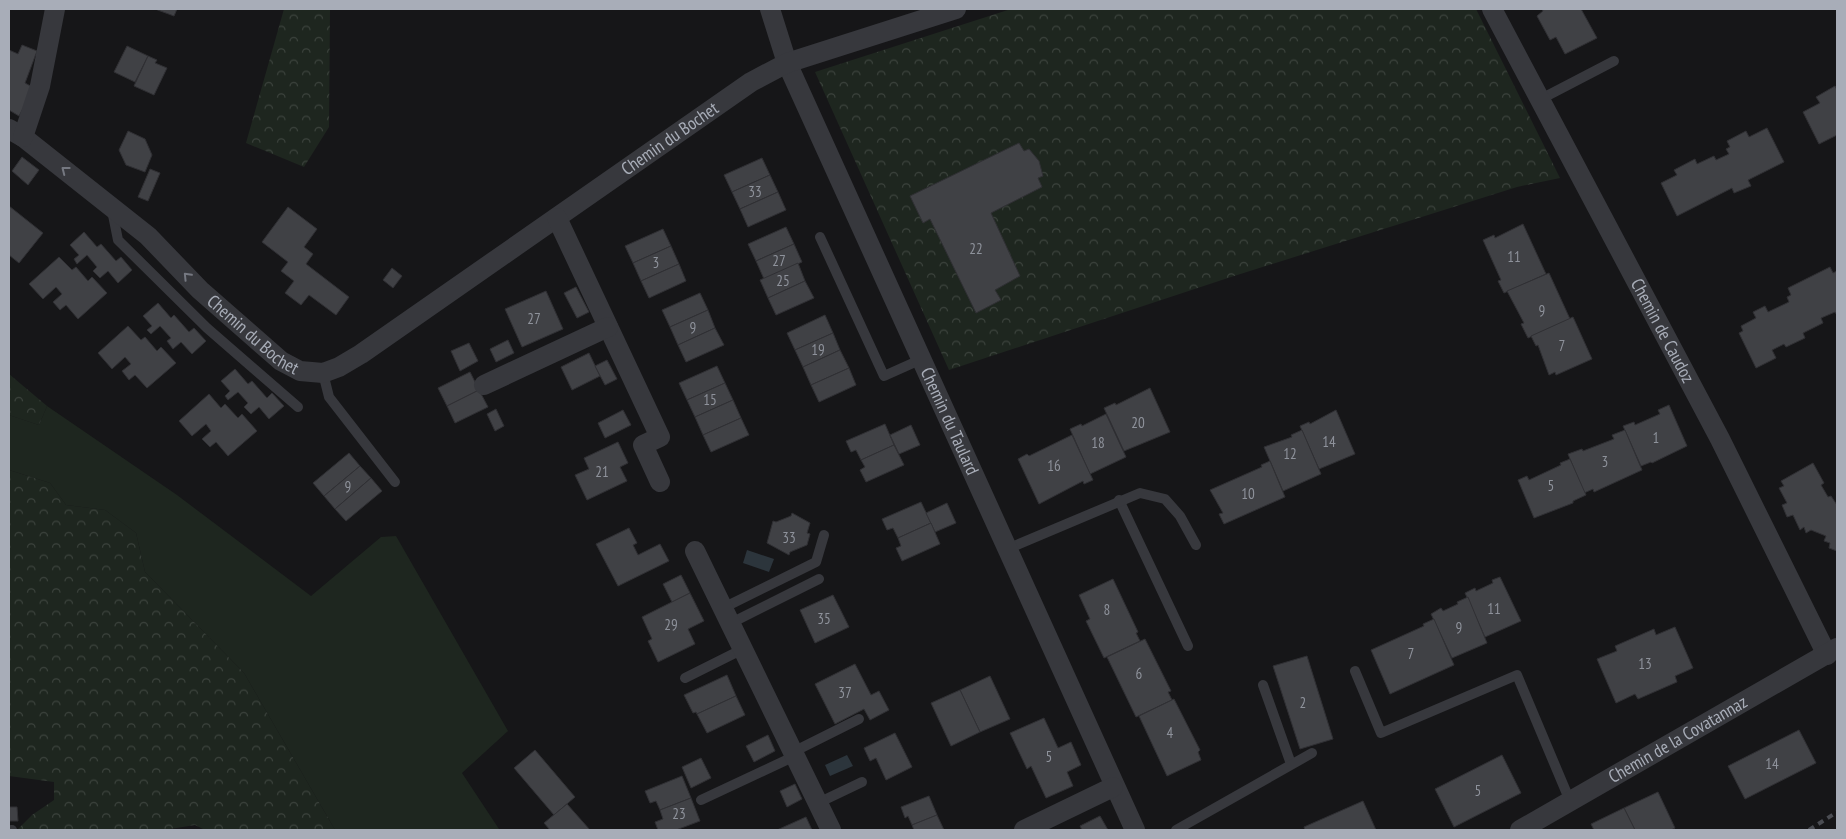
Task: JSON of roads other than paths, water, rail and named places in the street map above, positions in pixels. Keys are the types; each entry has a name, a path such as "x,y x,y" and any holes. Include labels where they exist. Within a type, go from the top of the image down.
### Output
{"street":[{"path":"16,133 40,86 55,9"},
{"name":"Chemin du Taulard","path":"770,9 787,63 922,359 1113,787 1135,830"},
{"name":"Chemin du Bochet","path":"16,133 148,236 200,290 272,354 290,367 300,371 323,373 339,367 361,354 751,82 787,63 956,9"},
{"name":"Chemin de Caudoz","path":"1492,9 1834,653"},
{"path":"556,218 660,437 643,445 660,482"},
{"path":"484,384 608,327"},
{"path":"695,551 831,830"},
{"name":"Chemin de la Covatannaz","path":"1520,830 1834,653"},
{"path":"1024,830 1113,787"}],"lane":[{"path":"1539,100 1614,61"},
{"path":"111,207 118,240 208,328 298,407"},
{"path":"820,237 884,376 922,359"},
{"path":"323,373 329,397 395,482"},
{"path":"1007,549 1119,500 1140,493 1165,499 1180,516 1196,544"},
{"path":"1119,500 1188,646"},
{"path":"727,616 816,562 824,534"},
{"path":"727,616 818,579"},
{"path":"685,678 743,649"},
{"path":"1355,671 1381,733 1517,675 1570,801"},
{"path":"1263,684 1291,764"},
{"path":"701,800 859,719"},
{"path":"1176,830 1312,752"},
{"path":"818,803 862,782"}],"railway":[{"path":"1809,830 1837,812"}]}
